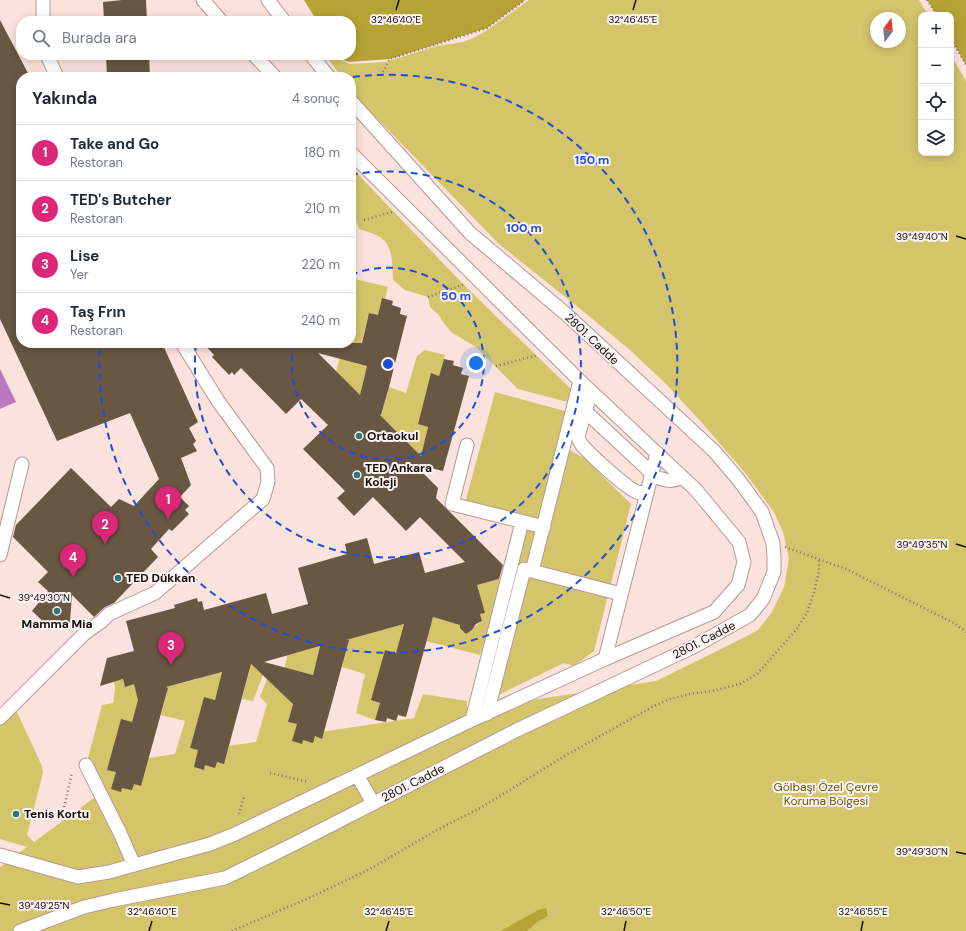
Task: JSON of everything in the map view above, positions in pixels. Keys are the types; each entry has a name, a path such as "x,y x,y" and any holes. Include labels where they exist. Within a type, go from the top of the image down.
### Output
{"street":[{"path":"43,0 43,16"},
{"path":"203,0 217,16"},
{"path":"268,0 280,16"},
{"path":"49,60 55,72"},
{"path":"259,60 270,72"},
{"path":"315,60 326,72"},
{"name":"2801. Cadde","path":"20,931 84,907 225,878 517,730 695,646 750,615 763,599 769,586 774,572 774,543 762,512 738,479 714,451 566,314 470,233 356,107"},
{"path":"0,855 78,877 109,872 216,842 472,720 605,659 714,612 738,585 744,562 740,542 696,490 580,381 356,158"},
{"path":"0,718 85,633 109,614 155,593 263,499 268,482 267,468 218,401 185,348"},
{"path":"487,714 528,570 544,527 580,381"},
{"path":"591,390 578,438 581,444 631,489 638,492 647,492"},
{"path":"585,411 652,473 664,481 670,482 682,477"},
{"path":"467,445 452,504 544,527"},
{"path":"605,659 657,454"},
{"path":"0,555 22,464"},
{"path":"472,720 522,522"},
{"path":"511,566 621,594"},
{"path":"86,765 120,833 134,865"},
{"path":"357,775 373,803"}],"path":[{"path":"383,72 390,60 487,28 525,0"},
{"path":"928,0 935,12"},
{"path":"954,44 966,65"},
{"path":"364,220 404,207"},
{"path":"428,297 479,280"},
{"path":"496,366 552,352"},
{"path":"774,543 846,569 954,623 966,632"},
{"path":"232,931 309,898 372,868 435,831 482,807 568,754 654,706 670,699 740,684 757,674 796,630 807,613 819,571 818,559"},
{"path":"64,807 72,773"},
{"path":"270,773 310,782"},
{"path":"239,814 244,797"}],"green space":[{"name":"Gölbaşı Özel Çevre Koruma Bölgesi","path":"529,0 919,0 926,12 918,12 918,156 954,156 954,60 966,81 966,931 0,931 0,867 27,847 0,839 0,726 16,710 42,766 43,773 27,835 34,842 102,792 87,762 102,705 113,703 115,689 114,680 123,680 125,686 137,683 140,694 132,722 108,770 116,772 113,784 148,758 175,754 185,721 161,715 167,692 154,688 198,679 202,670 204,677 222,672 215,700 204,697 190,748 199,750 256,742 267,704 260,697 267,679 279,689 290,646 296,653 320,646 313,675 302,672 288,722 297,724 294,736 414,718 423,694 467,701 467,710 656,681 758,630 772,612 784,587 789,559 783,532 774,512 746,474 668,386 630,350 499,244 360,101 356,96 356,72 338,72 329,60 340,60 350,64 386,62 437,46 463,42 486,31"},
{"path":"356,172 464,285 577,395 575,404 518,389 476,347 451,332 439,315 430,307 428,297 405,290 393,280 390,249 387,244 376,235 359,229 356,219"},
{"path":"356,279 388,287 385,299 382,299 378,315 369,313 356,363 367,366 360,395 336,372 342,348 356,348"},
{"path":"425,350 445,355 439,376 431,374 418,424 428,427 421,456 381,416 389,387 406,393 417,356"},
{"path":"495,392 572,413 564,447 584,458 631,504 594,651 574,666 564,663 476,706 522,522 464,507"},
{"path":"504,578 480,655 426,641 433,617 454,623 457,614 466,634 470,631 482,621 480,614 484,613 468,587"},
{"path":"404,624 396,653 385,650 372,700 380,703 375,720 356,713 365,674 342,667 343,662 336,635 358,636"},
{"path":"238,661 252,665 263,675 253,701 242,699 250,669 236,666"}],"shaded area":[{"path":"304,0 525,0 487,28 390,59 349,62 344,60 356,60 356,16 314,16"},
{"path":"927,0 966,0 966,65 954,44 954,12 935,12"},
{"path":"0,369 16,402 0,409"},
{"path":"546,908 548,916 537,922 527,931 501,931 538,910"}],"building":[{"path":"146,0 147,16 104,16 103,2"},
{"path":"0,20 16,50 16,60 21,60 27,72 16,72 16,348 164,348 198,422 189,428 196,441 193,444 197,451 181,458 191,485 180,497 189,506 185,510 189,514 172,531 169,529 151,549 158,557 114,603 105,607 94,617 72,595 69,625 62,628 56,625 52,630 32,611 48,591 38,582 48,572 13,537 16,525 71,468 111,507 119,499 134,506 159,479 130,413 57,441 0,319"},
{"path":"106,60 149,60 150,72 107,72"},
{"path":"382,298 393,301 392,305 401,308 400,314 407,316 389,387 380,415 421,456 428,427 418,424 431,373 439,376 444,359 454,361 453,365 463,368 461,374 469,376 443,471 414,464 438,488 436,498 503,565 499,579 477,585 485,613 480,614 482,621 476,624 472,630 466,634 460,628 460,625 433,617 406,717 398,715 396,721 387,718 386,722 375,720 380,703 371,700 385,650 396,653 404,624 346,640 349,640 322,739 315,736 313,743 303,740 302,744 292,741 297,724 288,722 293,704 251,664 224,764 217,762 215,768 205,765 204,770 194,767 198,750 190,748 204,697 215,700 222,672 166,687 168,688 141,786 134,784 132,790 122,788 121,792 111,789 116,772 107,770 121,719 132,722 138,700 134,684 125,687 123,679 100,686 107,658 134,651 126,621 175,608 174,605 197,598 198,602 202,601 204,610 266,593 272,614 308,604 298,568 347,554 345,544 367,538 374,564 419,552 425,573 465,562 420,517 406,531 373,497 354,516 337,498 345,491 303,449 328,425 301,399 286,414 241,368 234,375 232,372 229,375 212,357 214,355 208,348 356,348 356,343 362,343 369,313 378,315","holes":["318,353 367,366 360,395","320,646 313,675 264,662"]}],"place":[{"name":"Ortaokul","path":"359,436"},
{"name":"TED Ankara Koleji","path":"357,475"},
{"name":"Take and Go","path":"168,519"},
{"name":"TED's Butcher","path":"105,544"},
{"name":"Taş Frın","path":"73,577"},
{"name":"TED Dükkan","path":"118,578"},
{"name":"Mamma Mia","path":"57,611"},
{"name":"Lise","path":"171,665"},
{"name":"Tenis Kortu","path":"16,814"}]}
